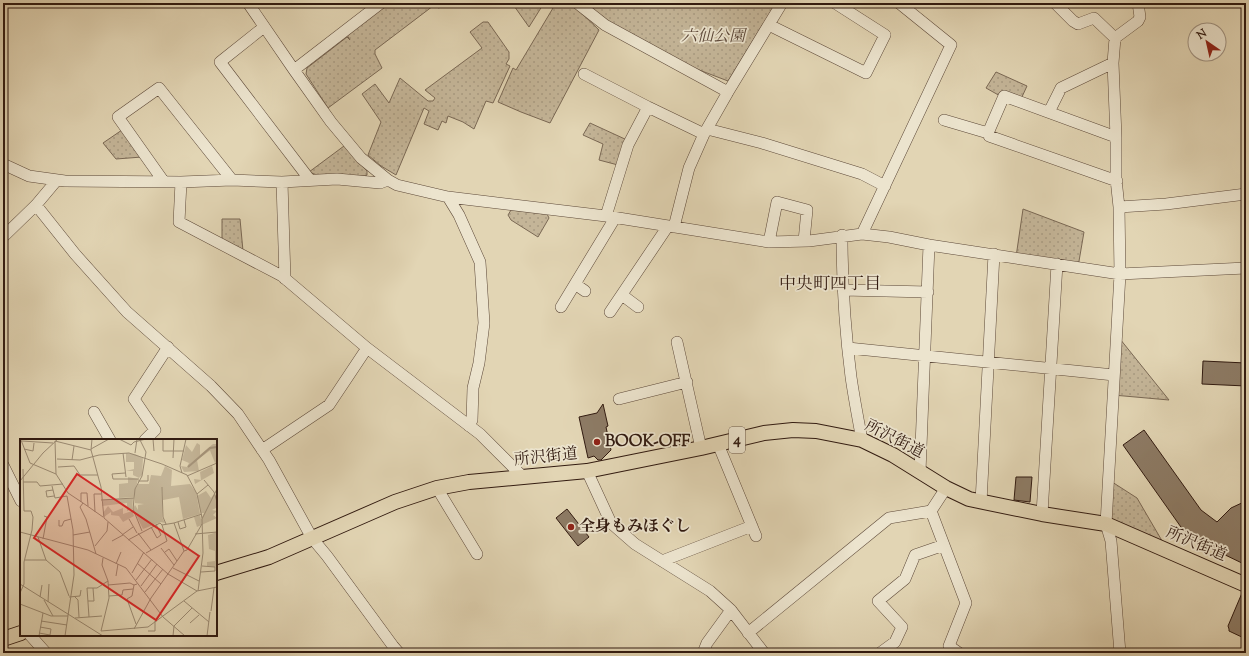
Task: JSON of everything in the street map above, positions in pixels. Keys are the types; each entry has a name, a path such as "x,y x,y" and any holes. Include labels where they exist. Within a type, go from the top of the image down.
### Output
{"main road":[{"name":"所沢街道","path":"217,573 269,557 395,502 437,488 469,482 587,470 764,434 793,430 816,431 862,440 893,455 946,488 969,499 1042,514 1106,524 1246,585"},
{"path":"3,639 20,633"}],"street":[{"path":"248,3 323,112 361,158 388,180 397,185 448,197 610,217 769,242 804,241 842,235 862,234 1120,274 1246,268"},
{"path":"294,70 381,3"},
{"path":"578,3 605,25 728,92"},
{"path":"610,312 671,226 689,168 705,131 782,3"},
{"path":"769,25 866,72 885,35 836,3"},
{"path":"862,234 950,45 899,3"},
{"path":"1055,3 1078,24 1094,18 1115,38"},
{"path":"1120,653 1110,541 1106,524 1120,274 1113,63 1115,38 1138,21 1140,17 1138,3"},
{"path":"264,27 220,62 310,180"},
{"path":"1049,112 1061,88 1113,63"},
{"path":"584,74 648,107 705,131 762,144 862,174 885,186"},
{"path":"164,182 118,117 159,88 232,180"},
{"path":"988,133 1004,96 1116,136"},
{"path":"561,307 575,284 610,217 628,146 648,107"},
{"path":"944,120 988,133 989,136 1117,181"},
{"path":"3,164 29,176 57,180 181,182 232,180 282,182 337,179 380,183 388,180"},
{"path":"3,237 36,205 57,180"},
{"path":"181,182 179,222 285,278 367,348 480,434 523,477"},
{"path":"282,182 285,278"},
{"path":"1119,208 1246,194"},
{"path":"448,197 459,215 480,262 484,323 479,363 473,388 472,420 469,426"},
{"path":"769,242 777,202 807,210 804,241"},
{"path":"36,205 75,254 127,312 211,386 238,414 269,460 312,538 399,653"},
{"path":"842,235 843,290 848,348 851,377 862,440"},
{"path":"920,472 926,356 929,245"},
{"path":"981,502 994,254"},
{"path":"1042,514 1056,264"},
{"path":"575,284 585,291"},
{"path":"843,290 928,292"},
{"path":"622,295 638,307"},
{"path":"677,342 701,448"},
{"path":"146,439 155,430 134,399 168,347"},
{"path":"262,450 330,405 367,348"},
{"path":"848,348 1114,375"},
{"path":"619,399 687,382"},
{"path":"94,412 109,439"},
{"path":"718,444 756,536"},
{"path":"3,465 20,499"},
{"path":"587,470 611,522 635,544 710,591 731,610 764,653"},
{"path":"437,488 477,554"},
{"path":"748,633 889,518 931,511 946,488"},
{"path":"931,511 966,602 950,646 959,653"},
{"path":"662,561 752,526"},
{"path":"880,653 895,642 902,627 878,601 904,579 915,555 944,545"},
{"path":"703,653 707,643 731,610"},
{"path":"31,636 46,653"}],"green space":[{"path":"389,3 446,3 439,8 433,6 375,50 375,54 382,68 328,108 306,74 307,68 347,37 350,40 347,35"},
{"path":"512,3 544,3 529,27"},
{"path":"556,3 571,3 599,30 550,123 498,102 513,68 516,70"},
{"name":"六仙公園","path":"588,3 776,3 728,81 673,60 607,23"},
{"path":"483,22 488,22 509,52 509,59 506,64 510,66 493,103 486,101 474,129 463,122 448,116 446,123 442,121 438,130 424,124 429,111 424,108 396,175 381,166 368,155 381,122 362,94 375,84 389,103 400,78 428,101 433,101 435,98 425,90 482,48 470,32"},
{"path":"996,72 1027,86 1021,99 1002,97 986,88"},
{"path":"590,123 627,140 618,165 599,160 603,144 583,135"},
{"path":"122,130 142,157 116,159 103,143"},
{"path":"344,146 367,171 367,175 317,175 309,172"},
{"path":"1023,209 1084,232 1078,267 1016,257"},
{"path":"511,210 547,214 549,218 538,237 511,220 508,215"},
{"path":"222,219 240,219 243,251 222,240"},
{"path":"1116,334 1169,400 1113,395"},
{"path":"1109,480 1137,498 1168,551 1106,524"}],"building":[{"path":"1203,361 1246,363 1246,386 1202,384"},
{"path":"603,404 611,450 601,460 598,460 594,456 588,458 579,417 597,413"},
{"path":"1144,430 1201,510 1217,522 1231,508 1246,501 1246,565 1188,537 1123,445"},
{"path":"1016,477 1032,477 1030,502 1014,500"},
{"path":"567,509 589,537 578,546 556,518"},
{"path":"1242,593 1246,593 1246,639 1229,631 1228,626"}],"place":[{"name":"BOOK-OFF","path":"597,442"},
{"name":"全身もみほぐし","path":"571,527"}],"district":[{"name":"中央町四丁目","path":"830,285"}]}
